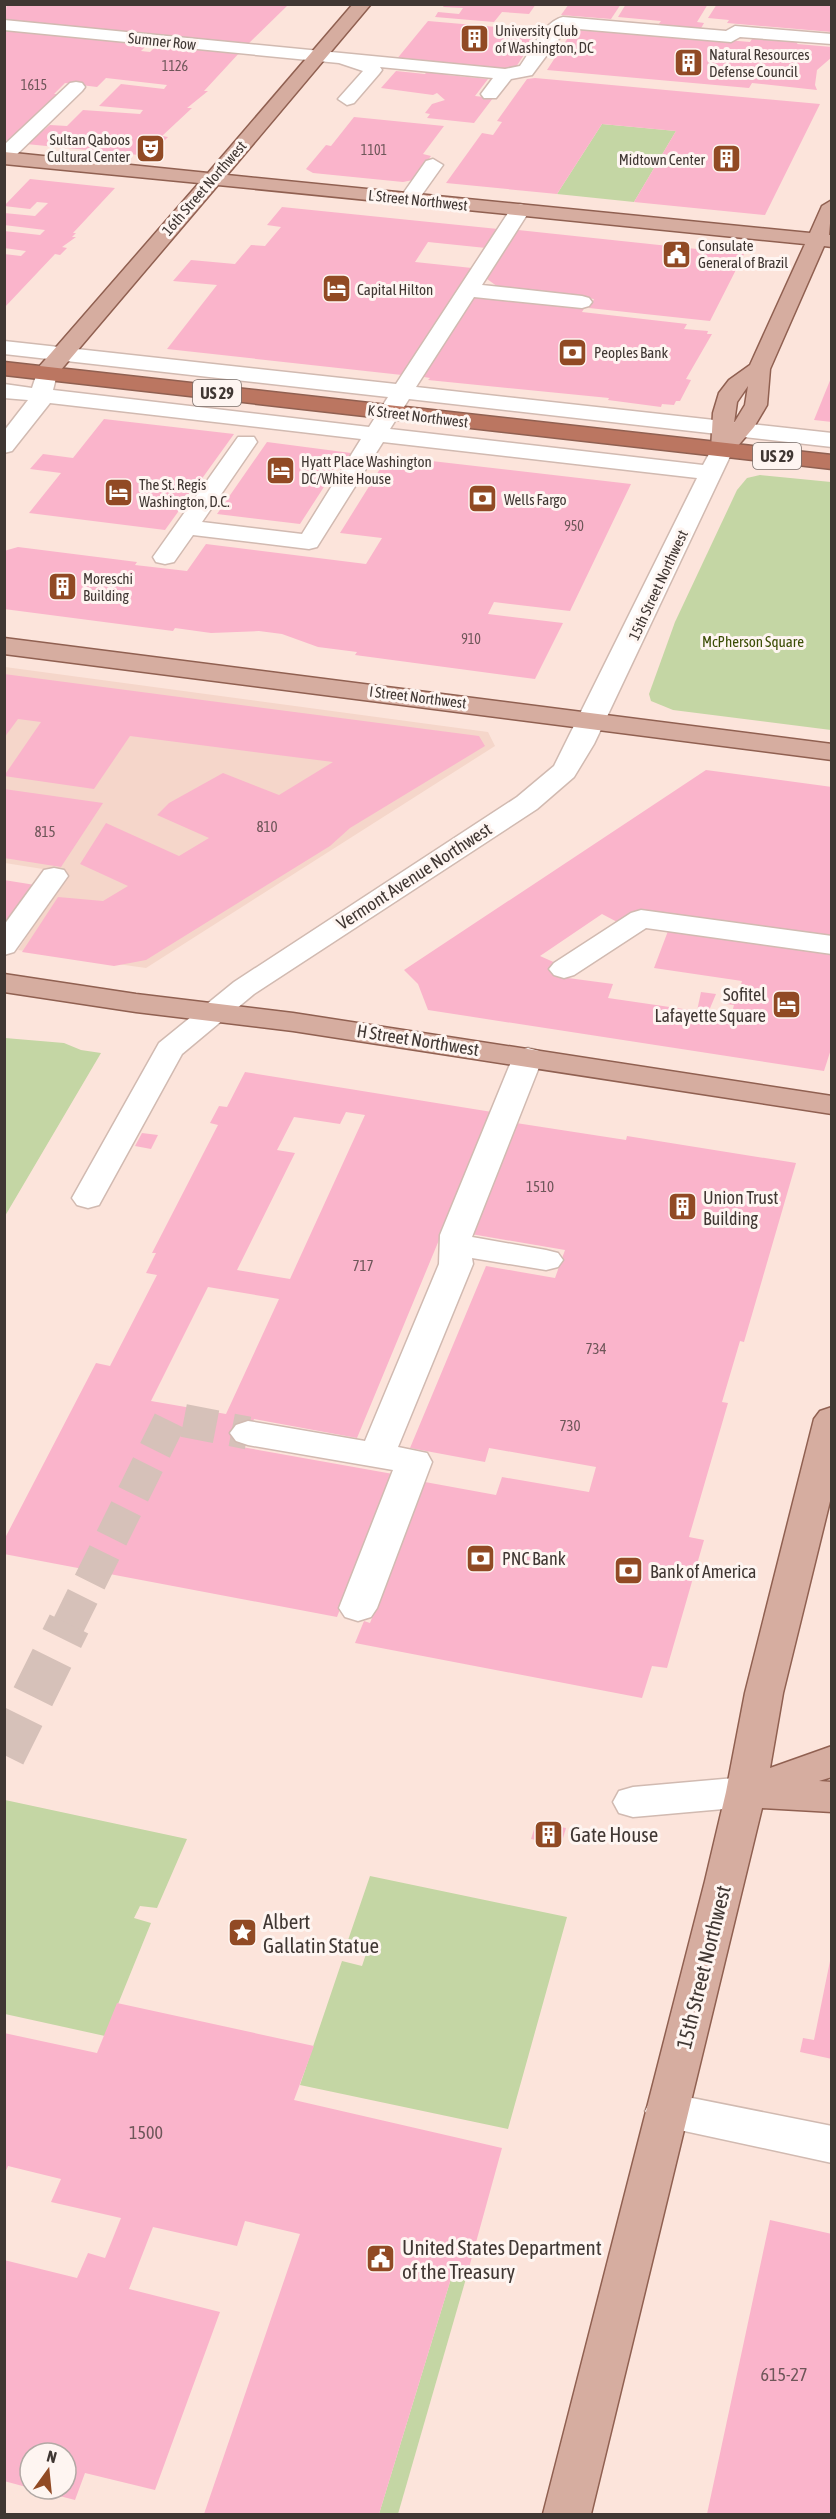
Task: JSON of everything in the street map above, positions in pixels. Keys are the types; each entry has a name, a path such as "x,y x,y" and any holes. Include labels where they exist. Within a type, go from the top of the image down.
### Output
{"highway":[{"name":"K Street Northwest","path":"4,368 389,413 728,436 831,462"}],"main road":[{"name":"16th Street Northwest","path":"45,373 363,4"},
{"name":"L Street Northwest","path":"9,158 215,176 550,213 642,214 823,238"},
{"name":"15th Street Northwest","path":"728,436 751,419 761,392 759,369 823,238 831,206"},
{"name":"I Street Northwest","path":"4,646 831,752"},
{"name":"H Street Northwest","path":"4,983 528,1057 831,1105"},
{"name":"15th Street Northwest","path":"567,2514 746,1792 764,1693 831,1419"},
{"path":"746,1792 831,1761"},
{"path":"746,1792 831,1797"}],"street":[{"path":"319,55 505,74 526,71 550,36 563,22 731,37 735,31 831,39"},
{"name":"Sumner Row","path":"4,25 319,55"},
{"path":"319,55 368,66 373,70 347,99"},
{"path":"490,94 505,74"},
{"path":"4,179 9,158 76,87"},
{"path":"409,199 433,165"},
{"path":"186,527 309,542 402,392 520,210"},
{"path":"468,290 582,302"},
{"name":"K Street Northwest","path":"4,346 402,392 728,436 831,440"},
{"path":"4,446 38,406 45,373"},
{"name":"16th Street Northwest","path":"7,394 45,373"},
{"name":"K Street Northwest","path":"7,394 41,396 711,473"},
{"name":"15th Street Northwest","path":"594,720 728,436"},
{"path":"165,557 246,442"},
{"name":"Vermont Avenue Northwest","path":"88,1198 170,1049 244,988 527,803 565,771 594,720"},
{"path":"4,946 54,876"},
{"path":"564,969 641,919 831,945"},
{"path":"378,1455 456,1264 456,1235 528,1057"},
{"path":"456,1245 546,1260"},
{"path":"248,1433 414,1462 358,1608"},
{"path":"633,1802 746,1792"},
{"path":"667,2111 831,2145"}],"shaded area":[{"path":"5,667 488,732 495,746 146,968 18,950 68,873 5,863"}],"green space":[{"path":"602,124 676,131 634,202 557,194"},
{"name":"McPherson Square","path":"760,475 831,482 831,730 673,710 651,701 649,694 675,622 737,490 747,478"},
{"path":"5,1038 64,1043 81,1050 101,1053 5,1216"},
{"path":"5,1800 187,1839 157,1908 140,1906 134,1918 151,1923 105,2036 5,2014"},
{"path":"370,1876 567,1917 508,2129 300,2085 342,1961 362,1966 366,1954 345,1949"},
{"path":"453,2272 467,2275 398,2514 379,2514"}],"building":[{"path":"7,4 288,5 246,46 4,22"},
{"path":"445,4 536,4 529,14 502,12 494,22 435,17 438,12 459,14 463,8 443,7"},
{"path":"569,4 621,4 611,19 561,15"},
{"path":"626,4 708,4 697,22 704,23 700,30 662,27 658,25 661,21 618,17"},
{"path":"717,4 832,4 832,32 727,23 729,20 708,18"},
{"name":"University Club of Washington, DC","path":"428,21 539,32 514,70 396,60"},
{"name":"Natural Resources Defense Council","path":"575,27 750,42 754,36 799,40 797,44 832,47 832,57 817,70 815,85 817,90 752,83 749,88 547,70"},
{"path":"4,29 149,43 141,51 150,52 159,43 241,51 204,91 208,91 187,108 192,108 162,136 168,137 149,156 26,144 50,125 67,126 83,110 140,114 143,110 99,106 121,84 164,89 167,85 106,78 97,87 65,83 54,94 57,94 8,141 4,140"},
{"path":"428,70 450,72 447,75 488,79 475,96 493,98 474,123 427,118 430,114 425,113 432,104 445,100 437,93 433,95 381,88 396,71 425,74"},
{"name":"Midtown Center","path":"527,79 820,104 765,215 634,202 676,131 602,124 557,194 446,183 482,133 493,135 502,122 497,121"},
{"path":"354,117 444,126 423,154 431,156 413,180 403,182 313,173 306,169 326,145 331,146"},
{"path":"30,179 115,188 73,233 76,233 72,237 76,237 62,247 67,248 60,255 55,254 4,308 4,254 21,256 26,251 4,248 4,231 40,235 45,230 4,225 4,213 35,216 48,203 37,202 30,209 4,206"},
{"name":"Capital Hilton","path":"282,207 498,229 486,248 428,242 415,262 472,268 402,375 167,349 217,285 173,281 191,260 235,264 251,245 265,246 281,227 267,225"},
{"path":"518,230 744,254 710,321 589,308 594,299 501,289 487,279"},
{"path":"475,295 585,307 582,312 687,324 684,329 708,331 707,334 712,334 686,379 691,380 680,401 676,401 674,405 662,404 661,407 608,400 609,398 428,380 430,378 418,376 426,365 430,365"},
{"path":"831,378 832,422 814,420"},
{"name":"The St. Regis Washington, D.C.","path":"104,419 234,434 165,530 29,513 61,473 30,469 43,454 73,458"},
{"path":"267,442 351,453 346,460 342,459 300,524 217,514"},
{"path":"388,456 631,484 570,611 494,602 488,614 563,623 535,679 355,655 357,652 318,647 282,634 259,631 211,633 175,628 173,631 4,609 4,551 18,547 137,562 135,565 187,571 206,544 366,564 382,538 340,533"},
{"path":"4,674 479,736 485,746 350,828 330,846 146,960 114,966 22,952 58,897 103,901 128,886 80,864 106,823 179,856 209,838 157,815 169,803 223,773 279,795 333,762 130,736 94,789 4,776 41,722 18,719 4,738"},
{"path":"706,770 832,787 832,936 643,911 621,924 602,914 540,956 558,964 553,976 613,984 608,998 697,1011 701,992 716,994 708,1013 731,1016 734,1005 726,1004 730,992 738,994 742,981 654,968 668,931 832,955 832,1046 824,1071 428,1010 418,984 404,970"},
{"path":"4,789 103,803 61,867 4,858"},
{"path":"4,880 35,885 4,930"},
{"path":"245,1072 492,1112 357,1438 254,1419 242,1447 393,1474 337,1617 4,1554 4,1540 96,1363 110,1366 157,1275 146,1273 156,1253 152,1253 218,1125 210,1123 219,1106 227,1107","holes":["346,1112 365,1115 290,1279 237,1270 295,1153 277,1150 294,1117 340,1124","208,1287 279,1299 226,1414 151,1401"]},
{"path":"516,1123 626,1140 627,1136 796,1163 744,1342 740,1341 722,1402 728,1403 689,1537 704,1540 667,1668 652,1666 642,1698 355,1643 364,1621 370,1623 425,1482 496,1495 502,1477 589,1492 596,1467 489,1448 485,1462 410,1448 486,1266 555,1278 565,1250 471,1234"},
{"path":"142,1133 158,1135 151,1149 135,1146"},
{"name":"Gate House","path":"536,1823 566,1828 561,1845 531,1839"},
{"path":"830,1961 832,1961 832,2059 800,2052 803,2038 814,2040"},
{"name":"United States Department of the Treasury","path":"117,2003 314,2046 294,2100 502,2148 467,2275 453,2272 379,2514 204,2514 300,2234 245,2221 237,2246 153,2227 129,2289 220,2312 155,2490 85,2473 78,2492 78,2441 18,2441 18,2485 4,2481 4,2260 77,2278 88,2253 105,2258 121,2218 51,2202 61,2179 8,2166 4,2175 4,2033 97,2053"},
{"path":"770,2220 832,2234 832,2514 707,2514"}],"tunnel":[{"path":"68,1626 171,1418 248,1433"},
{"path":"4,1755 69,1624"}],"place":[{"name":"University Club of Washington, DC","path":"474,39"},
{"name":"Natural Resources Defense Council","path":"688,63"},
{"name":"Sultan Qaboos Cultural Center","path":"151,148"},
{"name":"Midtown Center","path":"726,159"},
{"name":"Consulate General of Brazil","path":"677,254"},
{"name":"Capital Hilton","path":"336,289"},
{"name":"Peoples Bank","path":"573,352"},
{"name":"Hyatt Place Washington DC/White House","path":"280,470"},
{"name":"The St. Regis Washington, D.C.","path":"118,493"},
{"name":"Wells Fargo","path":"483,499"},
{"name":"Moreschi Building","path":"62,587"},
{"name":"Sofitel Lafayette Square","path":"787,1004"},
{"name":"Union Trust Building","path":"682,1207"},
{"name":"PNC Bank","path":"481,1558"},
{"name":"Bank of America","path":"629,1571"},
{"name":"Gate House","path":"549,1834"},
{"name":"Albert Gallatin Statue","path":"242,1933"},
{"name":"United States Department of the Treasury","path":"381,2259"}]}
